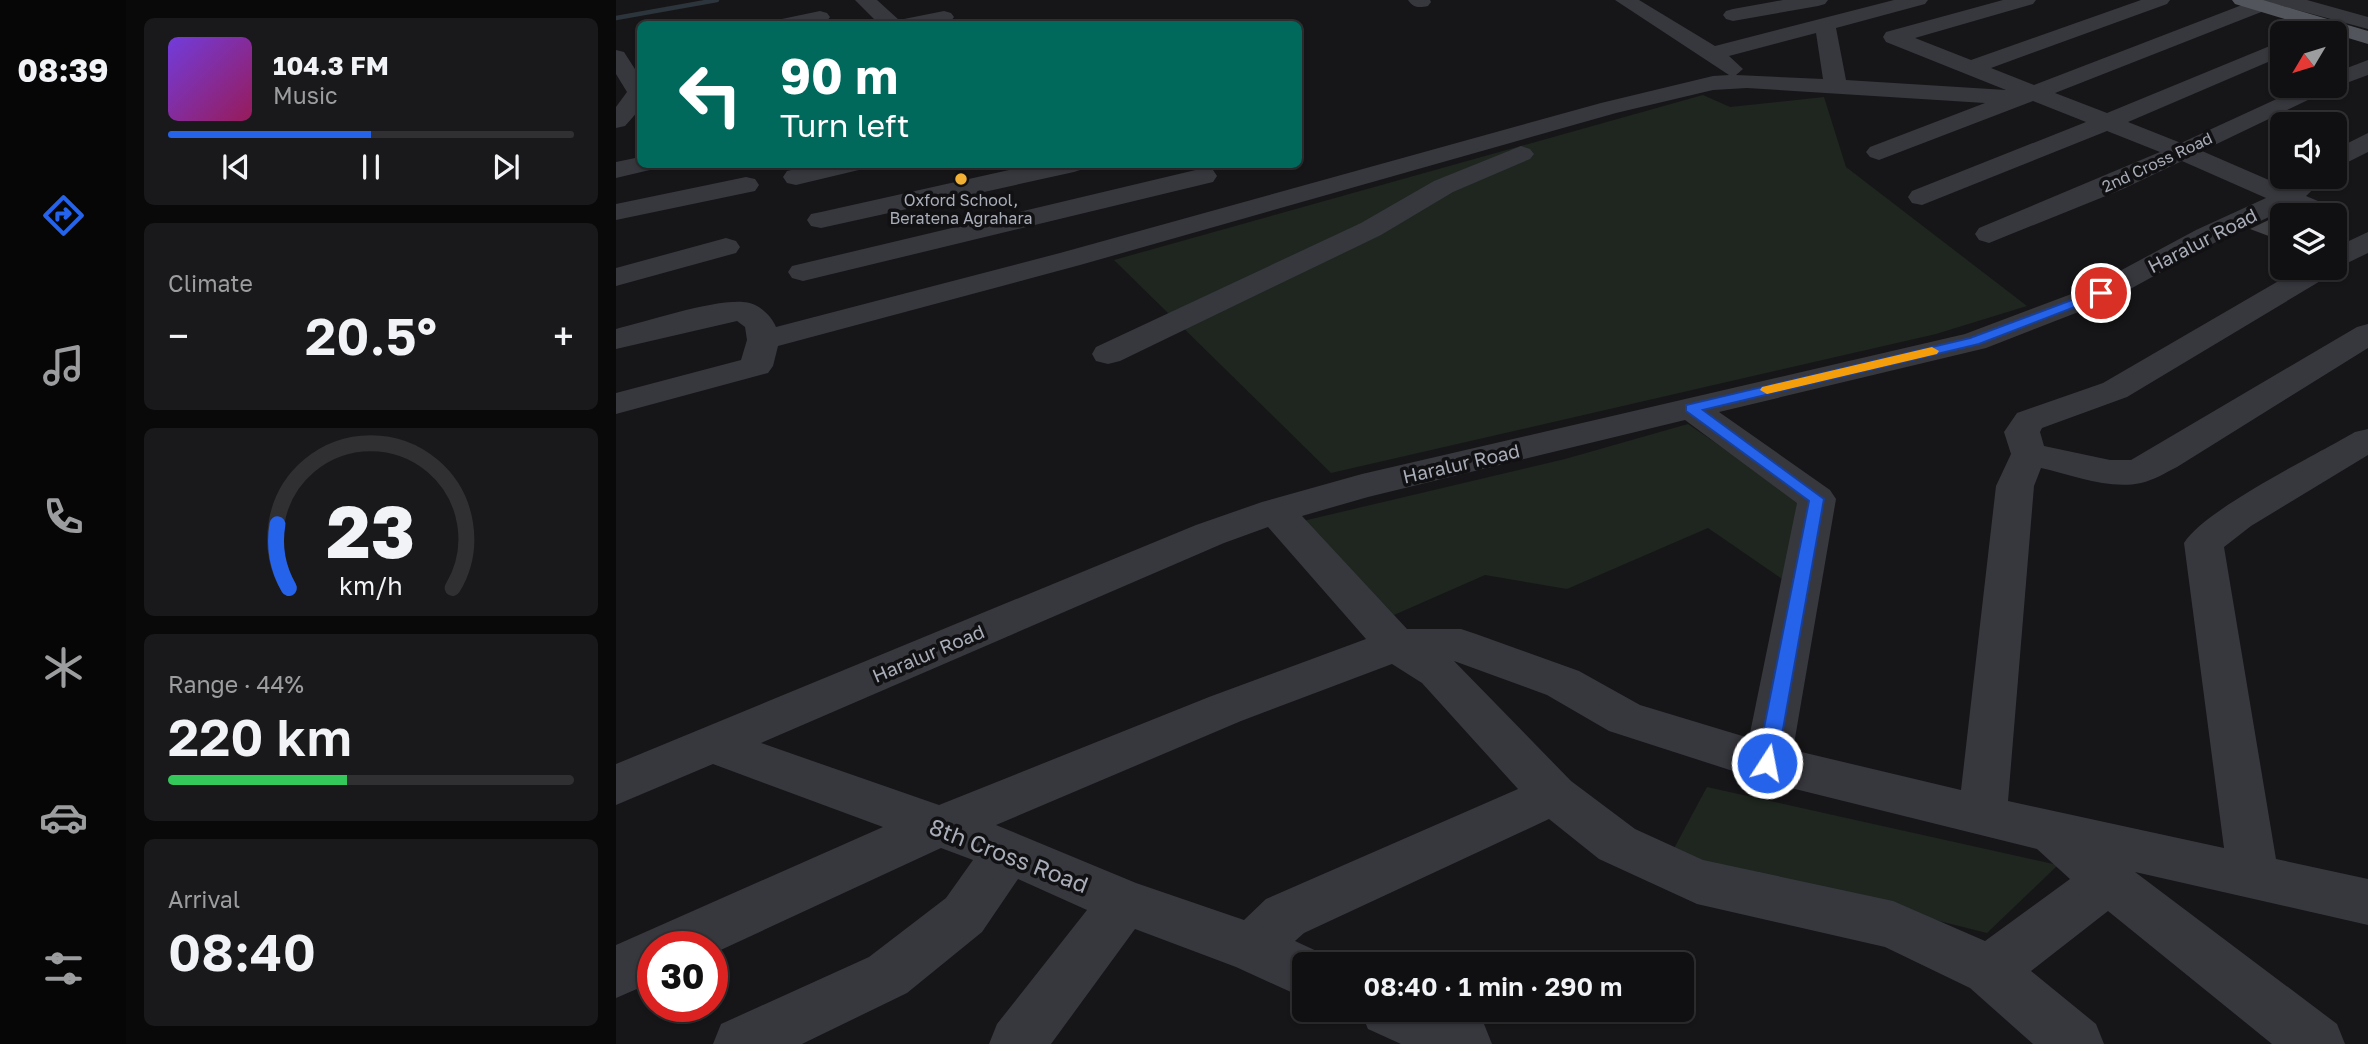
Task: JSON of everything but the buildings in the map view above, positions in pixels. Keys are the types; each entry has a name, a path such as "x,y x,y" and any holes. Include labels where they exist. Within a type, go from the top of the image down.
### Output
{"main road":[{"path":"2261,3 2320,21"},
{"path":"2261,3 2368,37"},
{"path":"2347,28 2368,31"}],"street":[{"path":"1625,0 1712,54 1747,81"},
{"path":"1770,38 1724,10 1818,0"},
{"path":"1826,0 1828,6 1854,18"},
{"path":"1712,54 1918,0"},
{"path":"2026,0 1894,37 1972,67 2029,95 2107,121 2182,152 2270,179"},
{"path":"1972,67 2160,0"},
{"path":"869,4 896,2"},
{"path":"1880,152 2261,3"},
{"path":"2216,4 2261,3 2289,21"},
{"path":"869,4 888,21"},
{"path":"2347,22 2368,8"},
{"path":"796,21 820,14"},
{"path":"923,21 944,17"},
{"path":"2347,26 2368,23"},
{"path":"1825,26 1836,88"},
{"path":"2347,33 2368,51"},
{"path":"1922,197 2270,53"},
{"path":"616,57 637,89"},
{"path":"2347,76 2368,67"},
{"path":"763,340 1070,259 1362,175 1713,83 1747,81 1836,88 2029,95"},
{"path":"616,121 637,97"},
{"name":"2nd Cross Road","path":"1989,234 2182,152 2297,98"},
{"path":"1108,354 1371,229 1400,207 1442,185 1522,153 1704,105"},
{"path":"616,130 637,126"},
{"path":"2347,153 2368,141"},
{"path":"616,170 637,166"},
{"path":"796,177 836,168"},
{"path":"821,220 987,173 1035,168"},
{"path":"987,173 1032,216 1070,259"},
{"path":"1362,175 1400,207"},
{"path":"803,272 1204,176"},
{"path":"616,212 746,185"},
{"name":"Haralur Road","path":"616,785 1210,534 1275,511 1362,486 1975,341 2101,293 2298,189"},
{"path":"2301,189 2315,203"},
{"path":"2347,223 2368,232"},
{"path":"2347,252 2368,240"},
{"path":"616,276 726,247"},
{"path":"1982,816 2015,486 2029,454 2022,432 2029,421 2115,390 2302,280"},
{"path":"616,339 718,314 744,311 760,324 763,340 756,366 616,404"},
{"path":"2029,454 2110,472 2137,472 2164,459 2368,334"},
{"path":"1691,408 1817,499 1767,763"},
{"path":"2253,876 2204,543 2237,517 2368,440"},
{"path":"1275,511 1396,645 1437,671 1554,794 1616,844 1697,881 1893,925 1989,970 2076,1044"},
{"path":"706,931 937,827 1225,709 1396,645 1461,645 1563,683 1625,718 1767,763 1982,816 2368,902"},
{"name":"8th Cross Road","path":"712,745 1008,851 1124,901 1252,948 1292,966"},
{"path":"1252,948 1285,916 1554,794"},
{"path":"2051,831 2108,881 2317,1044"},
{"path":"741,1044 888,975 964,915 1008,851"},
{"path":"1989,970 2108,881"},
{"path":"1017,1044 1124,901"},
{"path":"616,972 637,962"},
{"path":"1415,1022 1464,1044"}],"shaded area":[{"path":"1703,95 1730,107 1824,97 1846,167 2027,306 1936,334 1331,473 1114,260"},
{"path":"1688,424 1798,499 1785,581 1708,528 1567,589 1485,575 1394,615 1303,521 1565,459"},
{"path":"1707,787 2058,865 1987,933 1671,854"}],"waterway":[{"path":"616,18 717,0"}],"slow traffic":[{"path":"1767,390 1932,351"}],"place":[{"name":"Oxford School, Beratena Agrahara","path":"961,179"}],"route":[{"path":"1767,763 1817,499 1691,408 1975,341 2101,293"}]}
